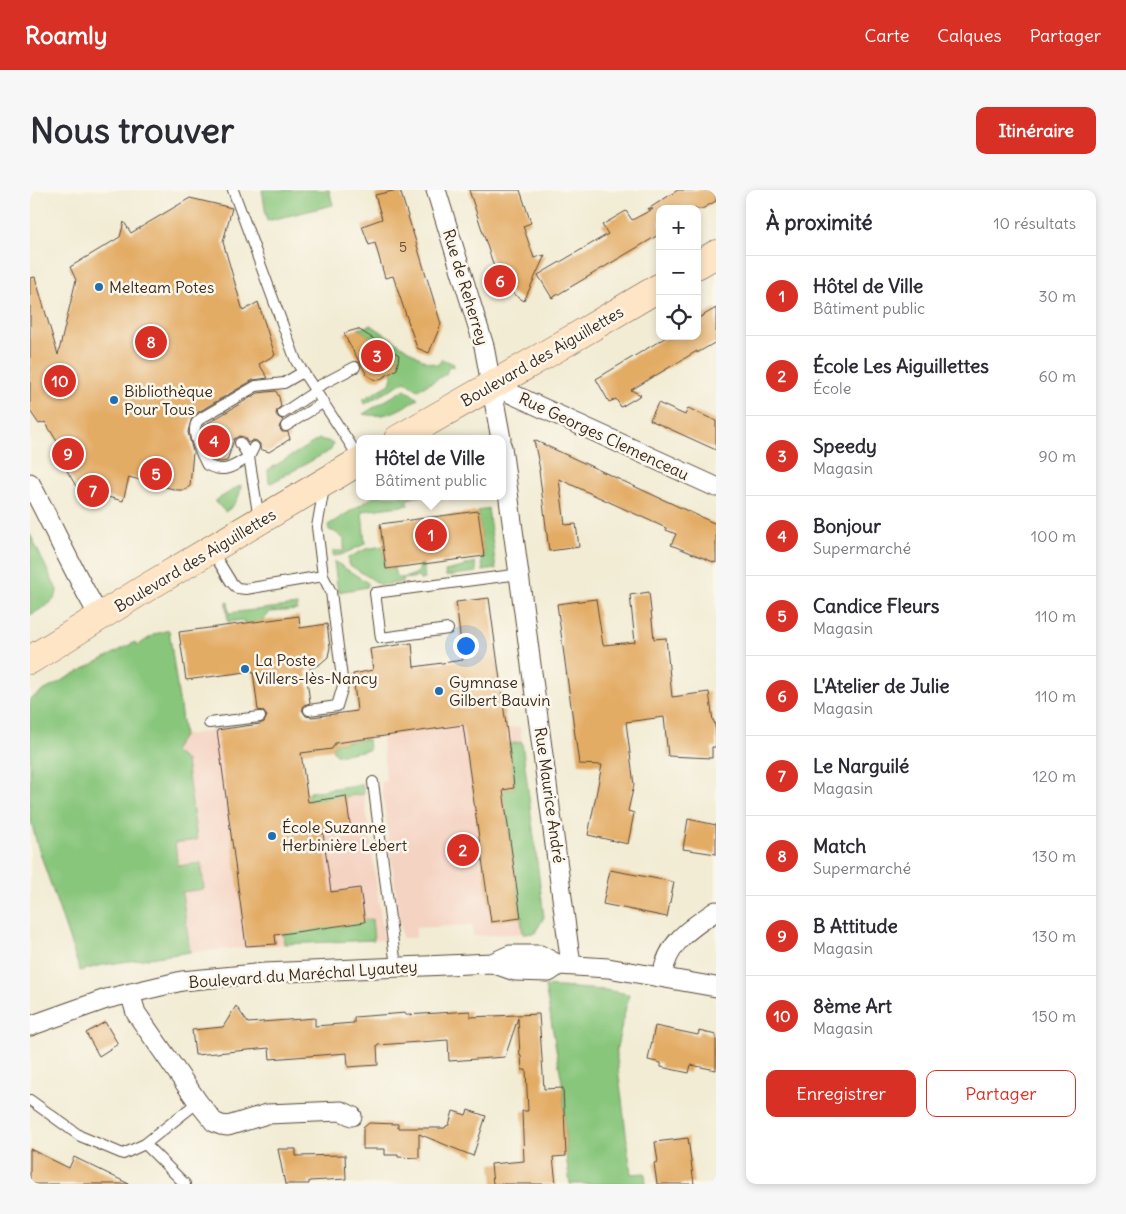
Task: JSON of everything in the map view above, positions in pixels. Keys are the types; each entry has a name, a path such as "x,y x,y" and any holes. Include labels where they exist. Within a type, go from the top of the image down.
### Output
{"main road":[{"path":"701,263 716,254"},
{"name":"Boulevard des Aiguillettes","path":"405,435 656,289"},
{"name":"Boulevard des Aiguillettes","path":"30,660 356,462"}],"street":[{"name":"Rue de Reherrey","path":"436,190 484,346 492,385"},
{"path":"492,385 500,435"},
{"name":"Rue Georges Clemenceau","path":"492,385 716,487"},
{"name":"Rue Maurice André","path":"506,475 520,574 565,965"},
{"path":"30,484 70,564 100,617"},
{"path":"662,976 666,959 679,939 689,929 716,911"},
{"name":"Boulevard du Maréchal Lyautey","path":"30,1026 106,999 182,981 265,973 492,963 515,971 549,972 565,965 608,968 716,987"},
{"path":"130,993 136,1013 214,1122 228,1126 267,1114 341,1111 352,1116"}],"lane":[{"path":"233,190 296,361 356,454"},
{"path":"283,413 315,390 355,367"},
{"path":"254,447 248,457 230,469 217,470 206,465 197,444 196,422 256,386 284,383 304,372"},
{"path":"286,426 324,402"},
{"path":"240,443 248,457 259,521"},
{"path":"310,710 337,706 343,686 331,592 324,576 317,527 325,481"},
{"path":"212,550 236,588 246,589 324,576"},
{"path":"448,629 381,638 375,593 520,574"},
{"path":"208,723 260,717"},
{"path":"373,782 396,967"},
{"path":"30,1100 80,1136 123,1154 145,1144 198,1102"},
{"path":"145,1144 185,1184"}],"shaded area":[{"path":"506,719 507,728 520,727 544,917 535,933 473,936 472,925 416,928 416,938 402,938 381,782 386,781 382,737"},
{"name":"École Suzanne Herbinière Lebert","path":"269,723 281,806 364,794 384,940 276,945 190,952 165,763 184,735"}],"green space":[{"path":"262,190 329,190 333,205 267,221"},
{"path":"371,325 425,361 438,365 442,359 454,364 453,367 449,366 446,374 418,390 405,381 365,404 362,400 390,384 391,373 399,365 399,358 394,352 358,329"},
{"path":"405,389 418,399 386,414 363,414"},
{"path":"319,439 333,444 331,450 271,483 269,482 268,470"},
{"path":"241,485 237,500 225,512 215,501"},
{"path":"369,500 407,500 408,505 362,511 365,544 341,555 333,556 333,551 344,551 344,539 329,530 328,525"},
{"path":"488,508 496,569 483,571 481,557 484,556 478,511"},
{"path":"30,534 57,590 51,602 30,615"},
{"path":"383,546 386,569 394,568 396,577 414,574 419,571 419,565 423,564 425,579 420,580 419,577 403,579 403,582 381,585 348,564 348,558 366,549"},
{"path":"334,561 368,583 367,587 338,592"},
{"path":"475,562 477,572 446,576 445,571"},
{"path":"228,602 229,613 297,605 297,610 270,612 263,621 244,623 243,620 228,622 226,603"},
{"path":"169,630 184,735 173,751 186,761 197,840 175,843 178,866 201,863 204,889 182,892 190,952 102,965 80,971 37,844 30,817 30,699 135,642 137,646 155,634"},
{"path":"368,739 369,750 337,755 332,749 335,743"},
{"path":"522,742 544,917 535,933 523,934 503,790 514,788 509,744"},
{"path":"362,784 364,794 286,805 286,797"},
{"path":"372,919 374,940 284,944 283,927"},
{"path":"545,986 605,990 629,994 616,1051 631,1174 645,1173 646,1184 570,1184 566,1156 563,1088"}],"building":[{"path":"400,190 441,324 429,353 417,348 393,276 385,278 375,243 369,245 362,226 382,219 375,195"},
{"path":"469,190 520,190 531,223 523,226 534,258 545,255 524,301 500,285"},
{"path":"678,190 716,190 716,201 702,209 701,205 656,205 656,236 552,298 538,275 608,234 602,225 626,211 632,220 653,209 648,209"},
{"path":"190,198 232,208 223,242 243,311 258,302 275,355 259,364 268,378 253,380 192,417 188,432 193,452 190,486 185,490 177,490 129,477 123,501 104,496 88,506 57,454 63,451 45,422 39,424 30,411 30,278 35,277 58,355 76,280 70,267 120,237 124,222 131,233"},
{"path":"716,308 716,342 697,353 697,351 631,390 641,395 621,407 616,399 609,402 596,379 661,340 701,340 701,317"},
{"path":"358,329 399,355 397,369 379,380 367,375 344,333"},
{"path":"276,391 281,406 276,414 283,420 279,427 282,432 288,432 290,439 269,452 260,449 260,444 257,441 253,440 248,443 244,437 239,436 234,439 227,461 212,460 202,436 203,426 258,393"},
{"path":"658,403 685,415 688,408 716,421 716,450 650,420"},
{"path":"534,440 716,524 716,563 671,545 676,534 666,530 666,528 559,479 565,525 576,524 579,547 549,551 540,470"},
{"path":"478,511 484,556 386,569 380,524"},
{"path":"649,592 654,639 666,638 672,697 709,692 716,733 716,747 712,747 712,758 668,756 664,717 626,722 634,785 628,811 634,813 628,844 588,835 602,765 579,764 557,604 596,599 603,645 635,642 630,595"},
{"path":"489,598 513,777 514,788 503,790 521,918 491,922 463,725 335,743 332,749 301,753 308,802 346,796 351,830 323,833 331,892 360,888 365,922 275,935 276,944 246,946 217,730 260,724 264,722 267,716 263,711 258,710 253,671 186,680 179,632 299,616 300,628 327,624 330,647 328,657 320,664 306,671 310,703 304,705 302,710 306,716 312,717 357,711 353,674 373,670 370,649 412,643 414,667 463,660 456,602"},
{"path":"688,819 716,825 716,854 683,849"},
{"path":"610,870 674,882 667,917 603,904"},
{"path":"236,1006 248,1023 315,1018 315,1026 354,1023 354,1017 406,1013 406,1015 470,1011 470,1017 539,1014 544,1089 563,1088 566,1156 553,1157 556,1184 493,1184 491,1164 524,1161 522,1111 528,1111 526,1070 522,1070 518,1018 505,1057 449,1061 448,1040 377,1045 378,1065 348,1067 347,1053 270,1059 269,1048 195,1055 192,1030 223,1027"},
{"path":"105,1022 118,1044 99,1056 86,1033"},
{"path":"655,1026 698,1035 699,1031 716,1035 716,1070 691,1065 689,1073 661,1067 661,1063 648,1060"},
{"path":"468,1110 486,1116 473,1156 419,1134 419,1158 385,1155 385,1149 363,1149 363,1128 369,1123 398,1124 398,1128 445,1128 449,1125 453,1111 466,1115"},
{"path":"688,1138 694,1184 657,1184 654,1163 658,1162 655,1142"},
{"path":"30,1149 69,1168 74,1157 129,1184 30,1184"},
{"path":"278,1149 296,1149 296,1156 345,1155 346,1179 309,1181 309,1184 285,1184"}],"place":[{"name":"L'Atelier de Julie","path":"500,281"},
{"name":"Melteam Potes","path":"99,287"},
{"name":"Match","path":"151,342"},
{"name":"Speedy","path":"377,356"},
{"name":"8ème Art","path":"60,381"},
{"name":"Bibliothèque Pour Tous","path":"114,400"},
{"name":"Bonjour","path":"214,441"},
{"name":"B Attitude","path":"68,454"},
{"name":"Candice Fleurs","path":"156,474"},
{"name":"Le Narguilé","path":"93,491"},
{"name":"Hôtel de Ville","path":"431,535"},
{"name":"La Poste Villers-lès-Nancy","path":"245,669"},
{"name":"Gymnase Gilbert Bauvin","path":"439,691"},
{"name":"École Suzanne Herbinière Lebert","path":"272,836"},
{"name":"École Les Aiguillettes","path":"463,850"}]}
